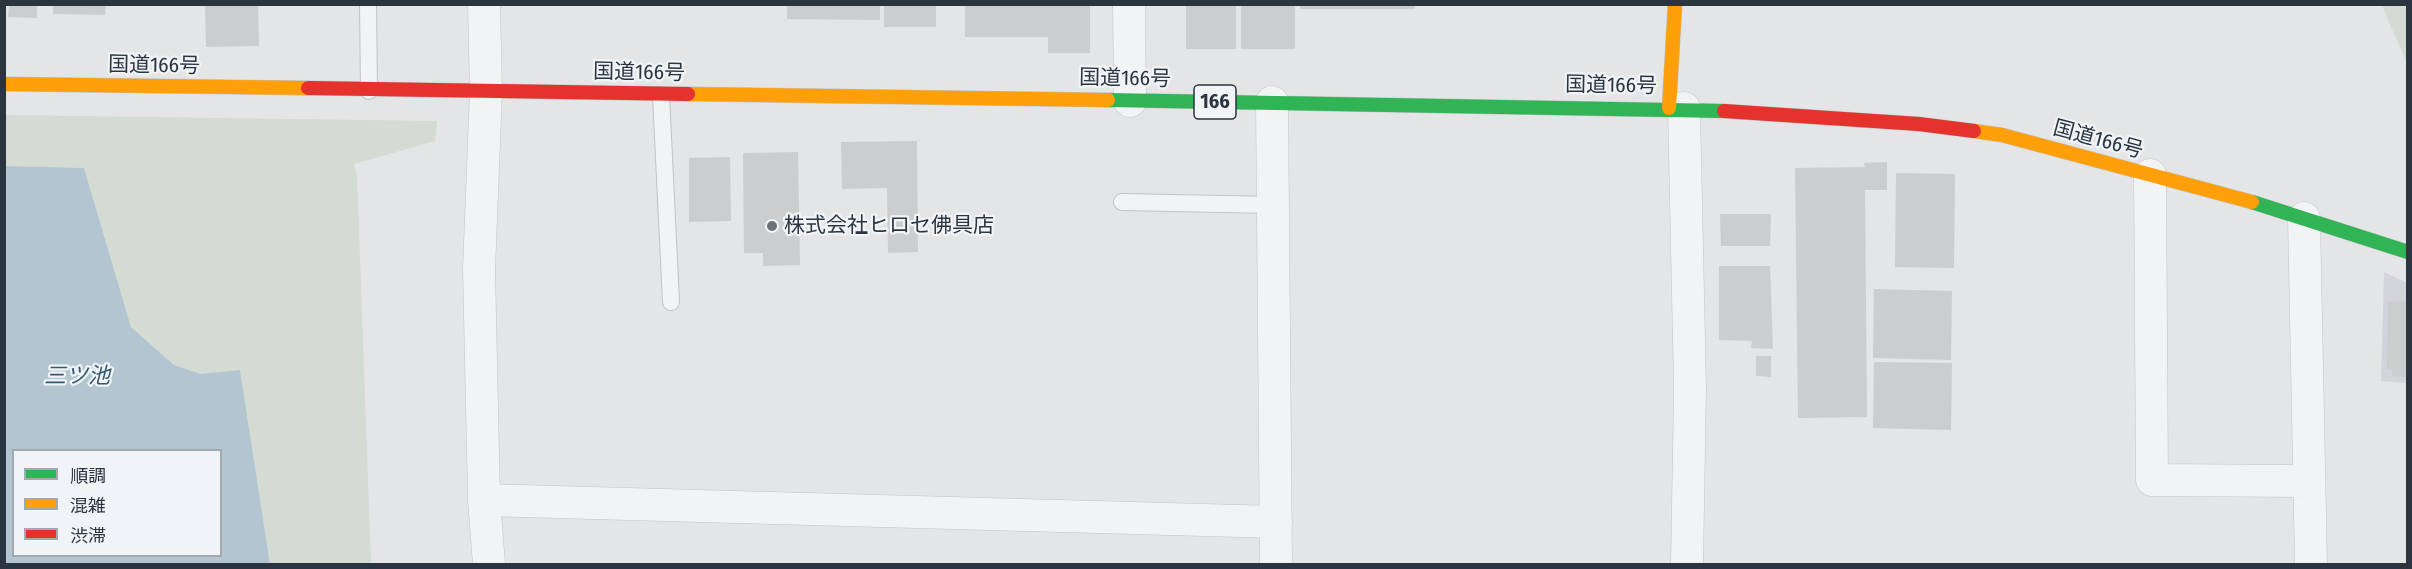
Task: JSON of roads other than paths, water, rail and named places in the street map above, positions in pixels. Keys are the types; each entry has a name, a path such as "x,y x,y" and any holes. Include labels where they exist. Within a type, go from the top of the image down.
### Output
{"main road":[{"path":"1675,4 1677,108"},
{"name":"国道166号","path":"4,84 1677,108 1919,124 2002,135 2304,218 2408,252"}],"street":[{"path":"484,4 486,92 479,269 484,500 489,564"},
{"path":"1129,4 1130,100"},
{"path":"1272,102 1276,564"},
{"path":"1677,108 1690,388 1688,564"},
{"path":"2150,175 2152,480 2309,481"},
{"path":"2304,218 2311,564"},
{"path":"484,500 1276,522"}],"lane":[{"path":"368,4 369,91"},
{"path":"661,95 671,302"},
{"path":"1122,202 1273,205"}],"water":[{"name":"三ツ池","path":"5,166 84,168 131,327 174,365 201,374 240,370 270,564 5,564"}],"place":[{"name":"株式会社ヒロセ佛具店","path":"772,226"}]}
